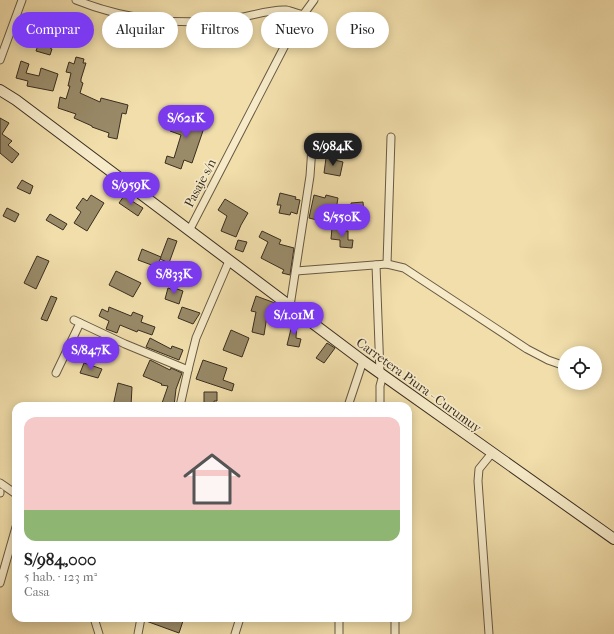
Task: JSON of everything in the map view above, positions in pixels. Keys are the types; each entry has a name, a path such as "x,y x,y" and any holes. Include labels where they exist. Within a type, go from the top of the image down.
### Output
{"main road":[{"name":"Carretera Piura - Curumuy","path":"0,90 363,361 614,539"}],"street":[{"path":"0,60 22,0"},
{"path":"76,0 140,18 169,21 233,19 261,13"},
{"name":"Pasaje s/n","path":"306,12 314,0"},
{"path":"265,12 288,10 294,12"},
{"name":"Pasaje s/n","path":"189,231 284,48"},
{"path":"387,264 391,137"},
{"path":"290,306 296,271 302,218 310,176 312,147"},
{"path":"181,402 196,338 229,261"},
{"path":"296,271 387,264 404,268 527,349 558,364"},
{"path":"376,265 382,374 380,402"},
{"path":"56,373 77,321 125,344 188,370"},
{"path":"349,402 363,361"},
{"path":"489,634 478,481 479,469 492,453"},
{"path":"0,483 12,491"},
{"path":"0,582 12,541"},
{"path":"95,622 99,634"},
{"path":"138,634 140,622"},
{"path":"235,634 239,622"},
{"path":"339,622 339,634"},
{"path":"394,622 395,634"}],"building":[{"path":"37,48 52,49 50,55 36,51"},
{"path":"76,57 84,59 83,63 86,63 81,79 81,82 83,83 80,93 100,102 101,98 128,105 126,114 122,113 117,139 108,137 109,133 74,118 76,114 58,108 60,97 66,99 70,86 68,86 71,73 66,72 69,62 74,64"},
{"path":"21,61 29,64 26,73 39,76 41,68 58,74 53,91 27,86 28,81 16,78"},
{"path":"176,112 206,122 192,163 184,160 181,169 165,163 167,156 174,158 181,135 170,131"},
{"path":"0,118 9,123 2,134 12,141 8,145 19,154 12,163 0,153"},
{"path":"326,158 343,162 340,176 324,173"},
{"path":"22,180 33,186 30,194 17,188"},
{"path":"280,193 296,197 295,199 300,200 297,214 291,212 290,215 279,213 281,205 277,205"},
{"path":"91,195 104,203 87,231 74,223 81,212 76,208 83,198 87,201"},
{"path":"314,195 325,198 326,195 338,198 336,210 330,209 328,217 319,214 317,220 309,218"},
{"path":"124,196 143,208 138,216 119,203"},
{"path":"225,199 248,213 236,237 221,231 227,216 218,210"},
{"path":"363,202 364,214 352,216 351,203"},
{"path":"7,208 19,214 15,222 3,216"},
{"path":"50,214 67,224 63,230 46,220"},
{"path":"332,228 344,229 344,231 348,231 348,240 353,240 352,248 340,247 340,240 331,239"},
{"path":"262,231 281,240 279,244 294,248 290,275 282,273 284,270 261,258 268,242 259,237"},
{"path":"168,238 177,241 169,263 160,259"},
{"path":"238,240 247,242 243,252 235,249"},
{"path":"142,249 161,257 157,267 138,260"},
{"path":"37,256 49,261 36,289 24,283"},
{"path":"116,271 141,283 133,297 109,285"},
{"path":"168,288 183,291 179,304 165,299"},
{"path":"51,296 57,298 47,321 41,319"},
{"path":"256,296 275,303 271,317 267,316 264,335 252,332 256,312 251,311"},
{"path":"109,307 131,316 133,312 143,316 141,322 155,327 152,335 138,330 137,332 120,325 117,333 106,329 109,321 99,316 102,309 108,312"},
{"path":"182,307 200,313 193,324 178,318"},
{"path":"293,321 297,321 296,338 301,339 299,347 287,345"},
{"path":"231,330 249,338 242,357 223,350"},
{"path":"150,338 171,349 172,346 183,350 179,360 146,347"},
{"path":"327,343 335,348 324,363 316,358"},
{"path":"150,360 170,370 171,368 182,373 176,389 174,402 162,402 168,386 161,385 162,384 143,376"},
{"path":"203,360 227,368 223,380 234,384 232,391 196,379"},
{"path":"84,363 102,369 98,378 80,373"},
{"path":"118,383 132,387 131,402 114,402"},
{"path":"204,392 217,392 217,401 204,402"},
{"path":"149,622 183,622 179,633"}]}
